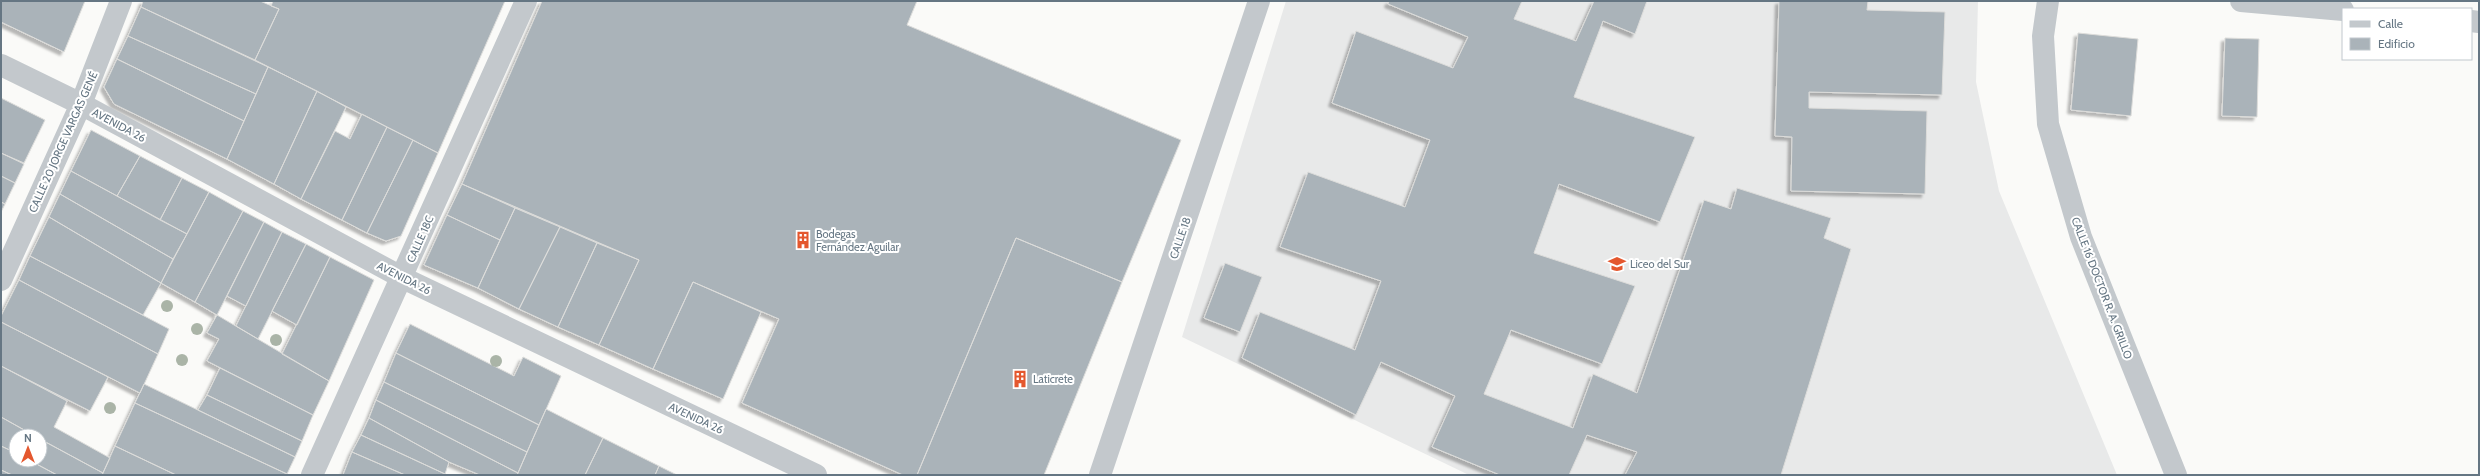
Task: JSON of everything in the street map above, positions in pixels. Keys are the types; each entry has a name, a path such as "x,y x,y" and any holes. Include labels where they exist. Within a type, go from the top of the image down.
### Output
{"street":[{"name":"CALLE 20 JORGE VARGAS GENÉ","path":"1,280 81,104 121,1"},
{"name":"CALLE 18C","path":"312,475 403,278 526,1"},
{"name":"CALLE 18","path":"1100,475 1259,1"},
{"name":"CALLE 16 DOCTOR R. A. GRILLO","path":"2048,1 2043,36 2048,124 2081,237 2176,475"},
{"path":"2241,1 2342,10"},
{"name":"AVENIDA 26","path":"1,65 81,104 403,278 816,475"}],"shaded area":[{"name":"Liceo del Sur","path":"1286,1 1978,1 1976,82 1999,191 2117,475 1469,475 1182,337"}],"building":[{"path":"1,1 85,1 64,52 1,22"},
{"path":"143,1 260,1 279,9 255,60 141,7"},
{"path":"273,1 505,1 438,153 255,60 279,9 271,6"},
{"name":"Bodegas Fernández Aguilar","path":"542,1 917,1 907,25 1181,140 1122,282 1016,238 917,475 903,475 742,403 779,319 693,282 653,369 599,345 639,260 462,184"},
{"path":"1389,1 1522,1 1514,19 1576,41 1594,1 1647,1 1635,34 1603,21 1574,97 1695,137 1660,222 1559,184 1534,253 1635,286 1602,364 1511,330 1484,394 1573,428 1593,374 1637,393 1704,200 1731,209 1737,188 1831,218 1824,238 1851,249 1781,475 1625,475 1637,452 1587,435 1569,475 1500,475 1432,447 1455,396 1381,362 1356,415 1242,358 1260,312 1355,350 1381,281 1280,247 1308,172 1405,207 1430,140 1332,103 1356,31 1453,68 1468,37 1388,4"},
{"path":"1779,1 1868,1 1867,10 1945,12 1942,95 1809,92 1809,108 1927,111 1925,194 1791,191 1792,137 1775,136"},
{"path":"141,7 268,67 256,94 128,36"},
{"path":"2078,33 2138,39 2131,116 2071,110"},
{"path":"128,36 256,94 244,121 117,59"},
{"path":"2225,38 2259,39 2257,117 2222,116"},
{"path":"117,59 244,121 227,159 114,104 104,87"},
{"path":"268,67 317,91 274,184 227,159"},
{"path":"317,91 346,107 301,199 274,184"},
{"path":"1,98 45,120 24,163 1,153"},
{"path":"362,114 387,127 342,220 301,199 335,131 350,139"},
{"path":"387,127 413,140 367,233 342,220"},
{"path":"91,130 140,156 117,196 71,171"},
{"path":"413,140 438,153 401,236 386,241 367,233"},
{"path":"1,153 24,164 15,183 1,176"},
{"path":"140,156 182,178 160,220 117,196"},
{"path":"71,171 187,234 173,259 60,194"},
{"path":"1,176 15,183 5,204 1,202"},
{"path":"182,178 209,192 187,234 160,220"},
{"path":"462,184 515,208 500,240 447,215"},
{"path":"209,192 243,211 195,302 161,283"},
{"path":"60,194 173,259 161,283 49,217"},
{"path":"1,202 5,204 1,212"},
{"path":"515,208 560,227 519,309 478,288"},
{"path":"243,211 264,222 217,315 195,302"},
{"path":"447,215 500,240 478,288 424,265"},
{"path":"49,217 161,283 143,315 30,256"},
{"path":"264,222 282,232 246,306 227,296"},
{"path":"560,227 597,243 558,327 519,309"},
{"path":"282,232 306,244 258,339 236,326"},
{"name":"Laticrete","path":"1016,238 1122,282 1044,475 917,475"},
{"path":"597,243 639,260 599,345 558,327"},
{"path":"306,244 330,257 297,325 272,311"},
{"path":"30,256 169,329 158,354 19,280"},
{"path":"330,257 374,280 329,381 282,354"},
{"path":"1225,263 1262,277 1240,332 1204,318"},
{"path":"19,280 158,354 140,393 1,322 1,316"},
{"path":"693,282 761,312 723,399 653,369"},
{"path":"217,315 329,381 313,415 207,361 219,339 207,333"},
{"path":"1,322 108,377 90,411 1,366"},
{"path":"410,324 514,376 523,357 561,376 539,425 396,353"},
{"path":"396,353 539,425 527,452 384,382"},
{"path":"1,366 67,401 54,427 110,458 103,473 48,443 48,428 21,428 1,417"},
{"path":"220,368 313,415 302,441 207,395"},
{"path":"384,382 527,452 518,473 376,400"},
{"path":"144,384 295,457 287,474 135,403"},
{"path":"207,395 302,441 295,457 198,410"},
{"path":"376,400 518,473 517,475 480,475 449,462 369,418"},
{"path":"135,403 287,474 176,475 115,446"},
{"path":"546,409 603,438 585,475 517,475"},
{"path":"1,417 21,428 8,428 8,449 1,446"},
{"path":"369,418 449,462 445,474 361,435"},
{"path":"361,435 446,475 405,475 352,452"},
{"path":"603,438 659,466 655,475 585,475"},
{"path":"48,443 103,473 102,475 57,475 44,468 48,468"},
{"path":"1,446 8,449 8,468 44,468 57,475 12,475 1,470"},
{"path":"115,446 176,475 102,475"},
{"path":"352,452 405,475 343,475"},
{"path":"659,466 677,475 655,475"},
{"path":"1,470 12,475 1,475"}],"place":[{"name":"Bodegas Fernández Aguilar","path":"803,240"},
{"name":"Liceo del Sur","path":"1617,264"},
{"name":"Laticrete","path":"1020,379"}]}
